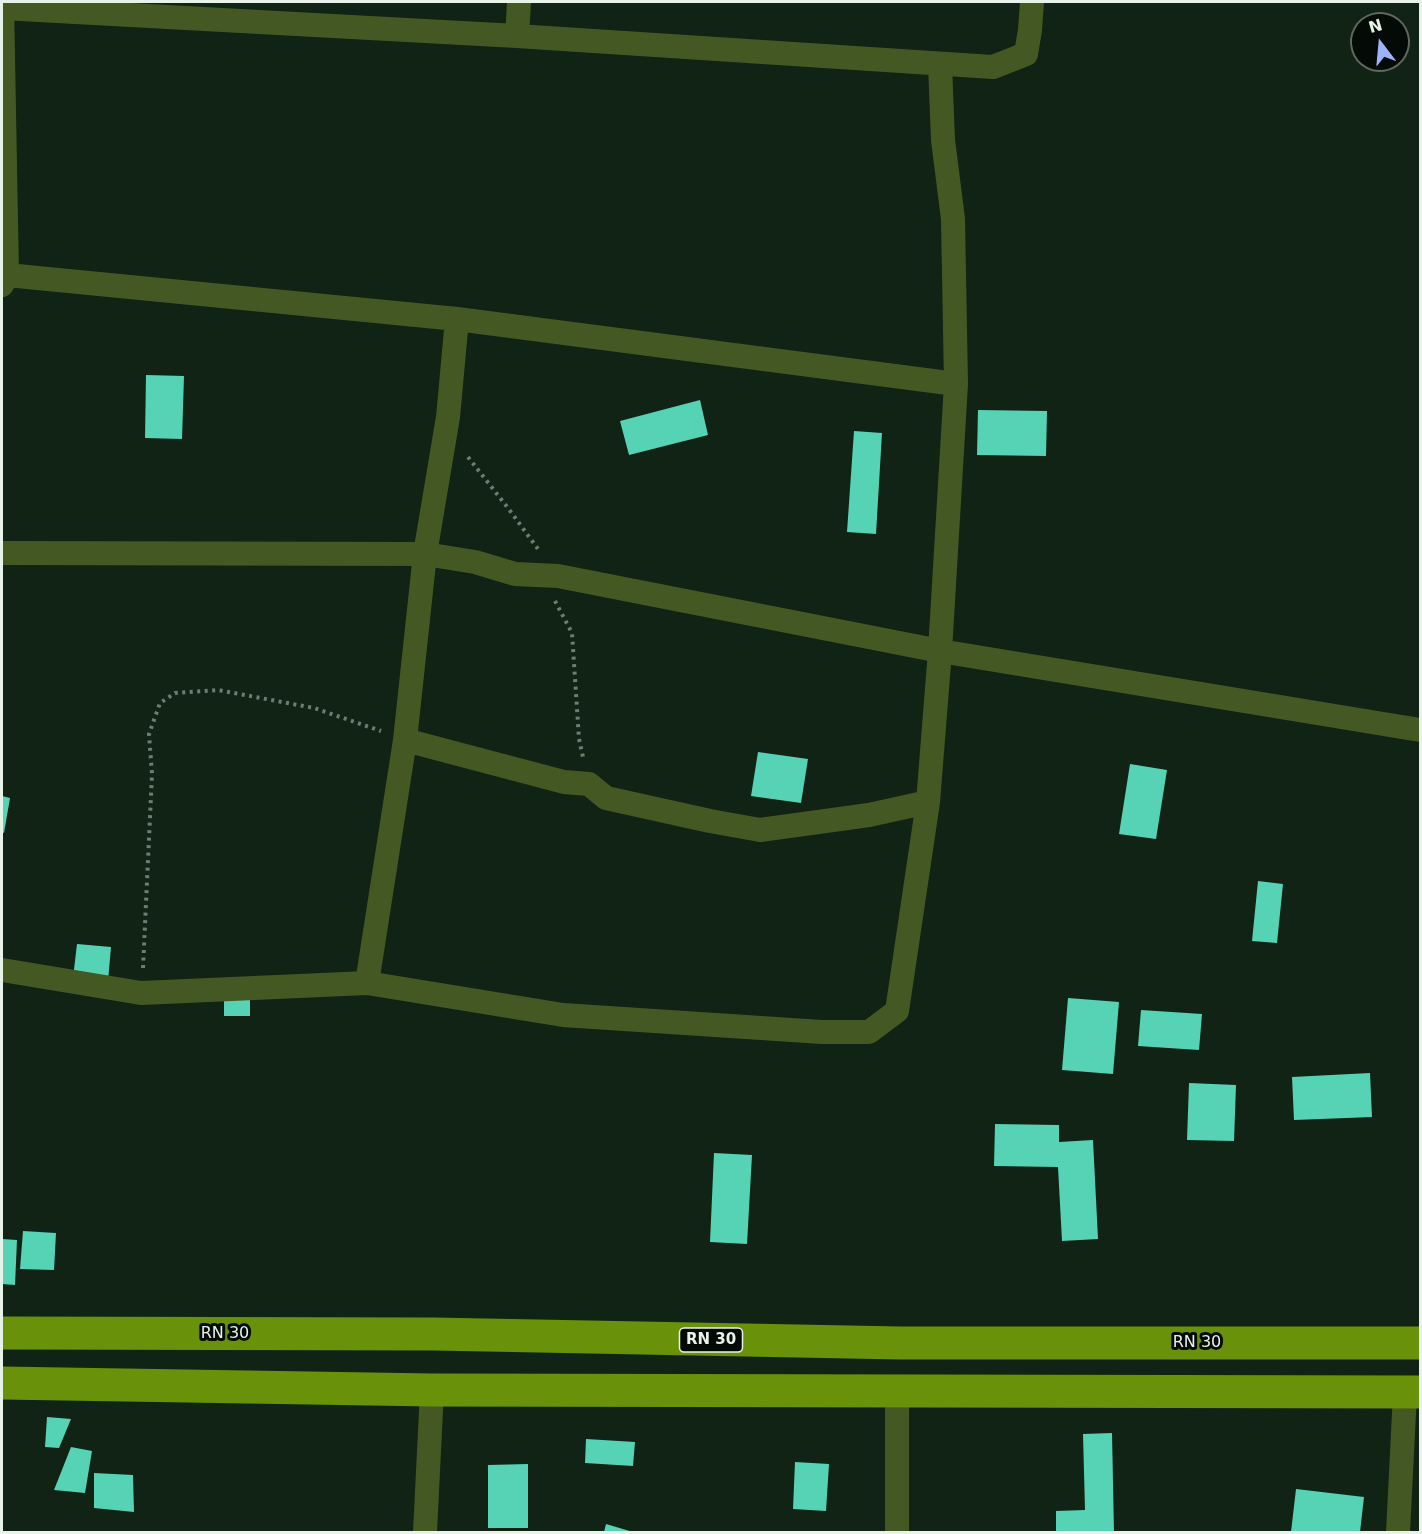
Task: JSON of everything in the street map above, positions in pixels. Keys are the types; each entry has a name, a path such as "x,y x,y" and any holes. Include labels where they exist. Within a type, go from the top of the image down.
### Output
{"main road":[{"name":"RN 30","path":"2,1333 434,1334 901,1343 1420,1343"},
{"path":"2,1383 432,1390 1413,1392"}],"street":[{"path":"2,2 4,280 457,319 956,384"},
{"path":"517,36 519,2"},
{"path":"2,8 517,36 993,67 1026,54 1032,2"},
{"path":"2,970 141,993 366,983 563,1015 822,1032 868,1032 897,1011 928,802 940,651 956,384 952,219 943,140 940,64"},
{"path":"366,983 405,740 425,554 448,417 457,319"},
{"path":"2,553 425,554 475,562 515,574 558,576 940,651 1420,730"},
{"path":"405,740 564,782 589,784 606,798 760,830 869,815 928,802"},
{"path":"425,1533 432,1390"},
{"path":"897,1392 897,1533"},
{"path":"1398,1533 1413,1392"}],"path":[{"path":"448,417 462,450 558,576"},
{"path":"515,574 556,602 572,633 579,739 589,784"},
{"path":"141,993 152,774 149,734 160,703 175,693 218,690 314,708 405,740"}],"building":[{"path":"146,375 184,376 182,439 145,438"},
{"path":"700,400 708,435 629,455 620,421"},
{"path":"978,410 1047,411 1046,456 977,455"},
{"path":"854,431 882,433 876,534 847,532"},
{"path":"758,752 808,759 801,803 751,796"},
{"path":"1130,764 1167,770 1156,839 1119,834"},
{"path":"2,796 10,798 4,833 2,832"},
{"path":"1258,881 1283,884 1277,943 1252,941"},
{"path":"77,944 111,947 108,981 73,978"},
{"path":"1068,998 1119,1002 1113,1074 1062,1070"},
{"path":"250,999 250,1016 224,1016 224,1000"},
{"path":"1141,1010 1202,1014 1199,1050 1138,1046"},
{"path":"1370,1073 1372,1117 1294,1120 1292,1077"},
{"path":"1189,1083 1236,1085 1234,1141 1187,1140"},
{"path":"995,1124 1059,1125 1059,1142 1093,1140 1098,1239 1062,1241 1058,1167 994,1166"},
{"path":"714,1153 752,1155 747,1244 710,1242"},
{"path":"23,1231 56,1233 54,1270 20,1269"},
{"path":"2,1239 17,1240 15,1285 2,1284"},
{"path":"47,1417 71,1419 59,1448 45,1447"},
{"path":"1112,1433 1114,1532 1056,1532 1056,1511 1085,1510 1083,1434"},
{"path":"586,1439 635,1442 633,1466 585,1463"},
{"path":"71,1447 92,1451 85,1493 54,1490"},
{"path":"795,1462 829,1464 826,1511 793,1509"},
{"path":"528,1464 528,1528 488,1528 488,1465"},
{"path":"94,1473 133,1475 134,1512 94,1508"},
{"path":"1296,1489 1364,1497 1360,1532 1291,1532"},
{"path":"606,1524 633,1532 604,1532"}]}
